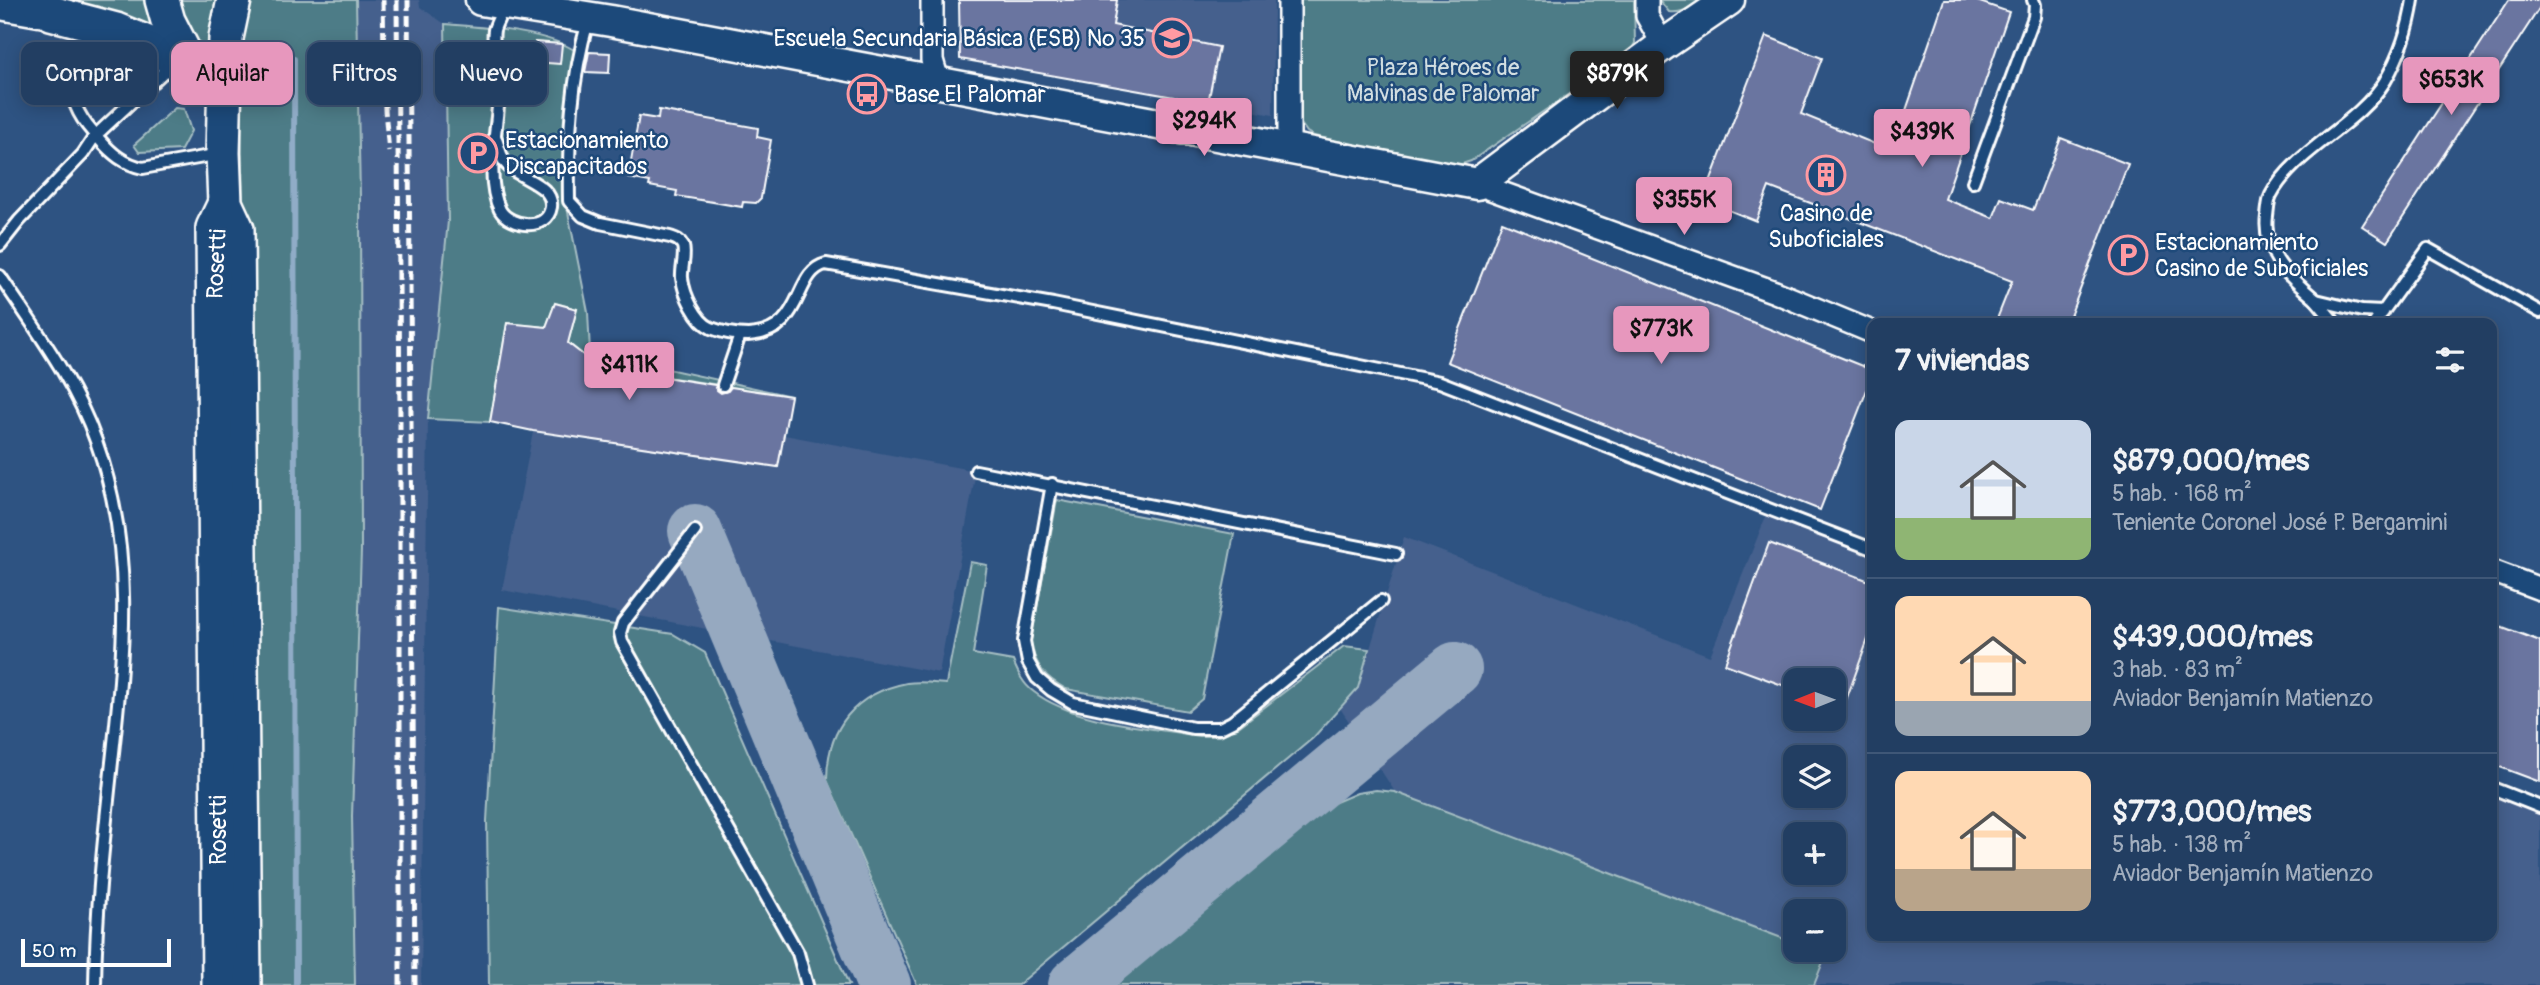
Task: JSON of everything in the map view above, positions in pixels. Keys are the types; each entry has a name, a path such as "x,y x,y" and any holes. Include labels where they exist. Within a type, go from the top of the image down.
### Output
{"main road":[{"path":"162,0 176,42"},
{"path":"225,203 223,153 226,38 234,0"},
{"path":"51,10 97,12 171,58"},
{"path":"209,105 223,153"},
{"name":"Rosetti","path":"219,985 213,228 225,203"},
{"name":"Rosetti","path":"225,203 237,229 244,985"}],"street":[{"path":"932,0 932,60 939,84"},
{"path":"1289,0 1289,149"},
{"path":"1647,0 1647,16 1663,45"},
{"path":"1477,184 1663,45 1728,0"},
{"path":"493,3 589,9 939,84 1477,184 1775,292 1867,330"},
{"path":"0,4 51,10"},
{"path":"2497,573 2540,589"}],"lane":[{"path":"1973,182 2034,17 2035,5 2032,0"},
{"path":"2331,318 2275,259 2268,243 2266,223 2270,197 2297,164 2353,117 2384,82 2410,22 2413,0"},
{"path":"493,3 499,92 495,136 494,187 500,210 510,220 520,223 542,221 549,213 549,195 505,161 495,136"},
{"path":"589,9 571,107 569,201 583,216 600,223 680,241 684,248 682,278 688,300 706,325 724,334 757,334 779,326 793,309 811,271 826,264 1053,304 1440,382 1867,547"},
{"path":"97,12 81,43 70,78 74,103 83,122 95,136 122,161 143,168 223,153"},
{"path":"0,245 19,221 83,154 95,136 171,82"},
{"path":"0,231 19,221"},
{"path":"2378,318 2428,249 2540,312"},
{"path":"0,276 77,398 95,438 115,503 124,592 124,635 99,887 95,985"},
{"path":"2316,300 2362,311 2383,312"},
{"path":"723,385 740,335"},
{"path":"976,471 1396,554"},
{"path":"1052,484 1024,641 1028,662 1037,678 1073,703 1193,727 1220,728 1232,722 1381,601"},
{"path":"695,531 623,623 620,633 622,642 798,953 807,985"},
{"path":"2497,790 2540,807"}],"shaded area":[{"path":"356,0 419,0 420,7 445,24 445,42 435,42 435,105 446,105 448,221 428,419 421,985 355,985 352,816 361,551 357,105 421,105 421,42 356,42"},
{"name":"Escuela Secundaria Básica (ESB) Nº 35","path":"1078,0 1274,0 1273,115 1064,76"},
{"path":"710,421 976,471 939,673 502,590 533,432 775,466"},
{"path":"1766,516 1867,555 1867,941 2497,941 2497,798 2540,815 2540,985 1815,985 1823,962 1846,962 1846,899 1783,899 1783,938 1395,792 1340,708 1358,688 1404,537 1710,656"}],"green space":[{"path":"0,0 356,0 357,42 307,42 307,105 358,105 361,551 352,816 355,985 259,985 241,105 293,105 293,42 171,42 171,56 157,52 157,42 128,42"},
{"name":"Plaza Héroes de Malvinas de Palomar","path":"1300,0 1634,0 1635,43 1630,52 1471,161 1456,166 1314,136 1307,132 1299,121"},
{"path":"1659,0 1701,0 1678,12 1669,12"},
{"path":"445,24 532,35 549,39 577,52 564,192 588,312 590,352 791,396 640,373 600,376 587,358 568,343 577,309 555,303 546,327 507,323 490,422 428,419 448,221 446,105 547,105 547,42 445,42"},
{"path":"175,108 184,109 191,131 181,150 139,152 134,145"},
{"path":"1057,500 1234,534 1202,699 1188,711 1066,689 1047,676 1039,666 1030,645"},
{"path":"970,562 987,565 973,654 1013,661 1019,674 1034,692 1070,711 1113,722 1199,736 1219,736 1236,729 1344,646 1369,649 1358,688 1313,738 1018,985 917,985 827,780 828,761 839,729 859,704 889,688 907,683 946,684"},
{"path":"499,607 673,634 705,653 849,985 489,985 487,821"},
{"path":"1376,790 1395,792 1783,938 1783,962 1823,962 1814,985 1113,985 1317,810 1357,793"}],"building":[{"path":"959,0 1117,0 1113,25 1219,47 1208,103 960,59"},
{"name":"Casino de Suboficiales","path":"1944,0 1974,0 2009,12 1945,199 1993,218 2001,198 2033,210 2061,138 2128,164 2069,318 1997,318 2012,281 1769,187 1756,221 1703,200 1766,36 1822,58 1801,114 1892,151"},
{"path":"2509,0 2540,0 2540,7 2387,242 2362,226"},
{"path":"547,43 562,44 560,64 547,63"},
{"path":"589,52 610,53 609,73 585,72"},
{"path":"659,110 758,128 757,137 771,140 761,198 756,203 743,202 742,207 676,196 677,191 649,186 650,182 628,178 639,116 658,119"},
{"path":"1502,222 1867,368 1867,390 1820,510 1447,362"},
{"path":"555,303 577,309 568,343 587,358 600,376 640,373 715,385 721,393 731,387 791,396 778,467 533,431 490,422 507,323 546,327"},
{"path":"1769,543 1867,580 1867,642 1846,700 1846,668 1783,668 1783,685 1725,664"},
{"path":"2497,625 2540,641 2540,782 2497,766"}],"waterway":[{"path":"294,59 296,985"}],"taxiway":[{"path":"695,531 884,985"},
{"path":"1075,985 1455,669"}],"railway":[{"path":"383,0 385,110 389,152"},
{"path":"397,0 400,985"},
{"path":"408,0 415,985"}],"place":[{"name":"Escuela Secundaria Básica (ESB) Nº 35","path":"1172,38"},
{"name":"Base El Palomar","path":"867,94"},
{"name":"Estacionamiento Discapacitados","path":"478,153"},
{"name":"Casino de Suboficiales","path":"1826,175"},
{"name":"Estacionamiento Casino de Suboficiales","path":"2128,255"}]}
